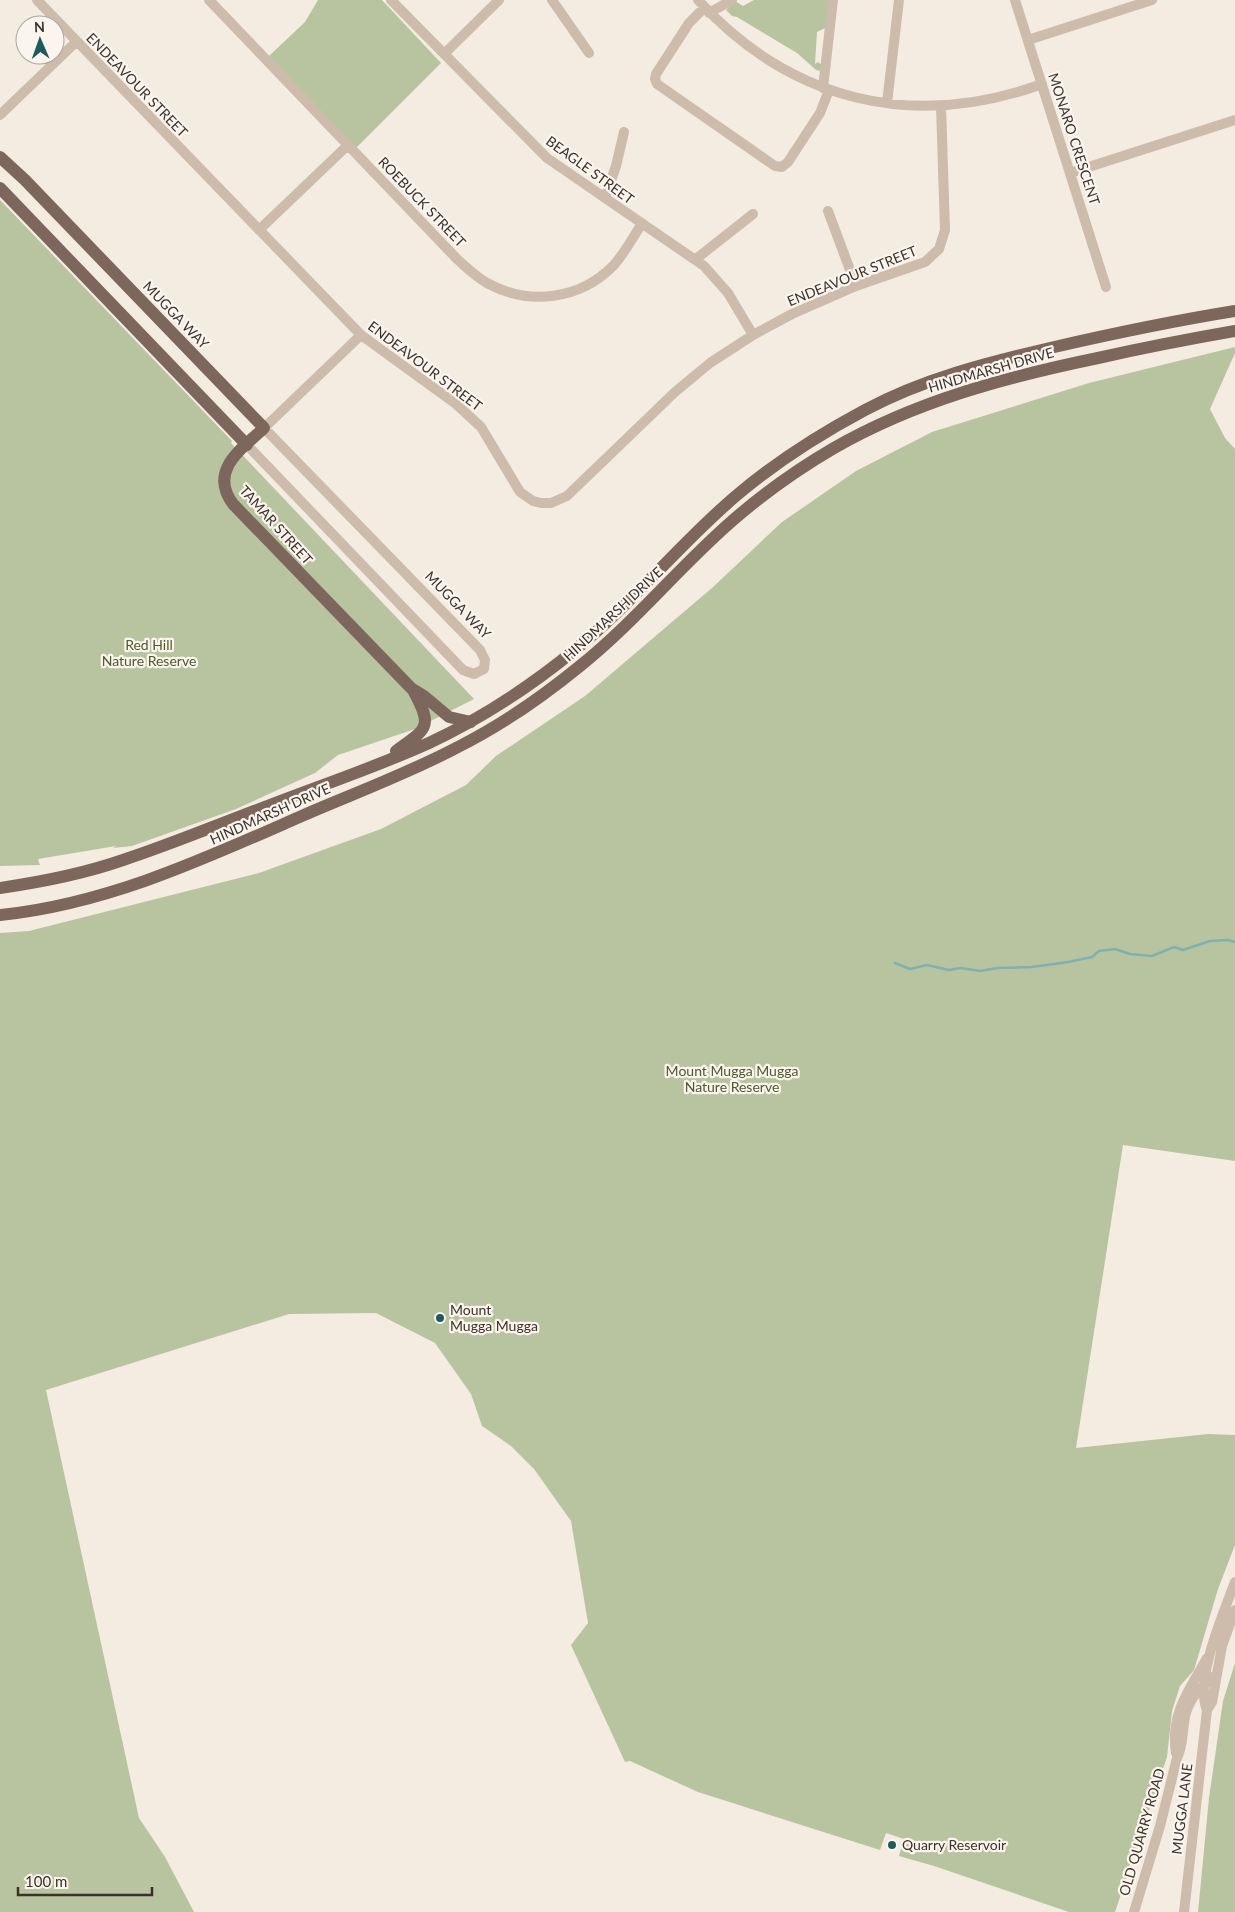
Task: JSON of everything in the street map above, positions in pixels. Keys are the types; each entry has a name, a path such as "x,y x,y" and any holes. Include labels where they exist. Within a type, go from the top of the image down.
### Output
{"main road":[{"name":"MUGGA WAY","path":"0,157 25,180 264,428"},
{"name":"MUGGA WAY","path":"0,188 247,445"},
{"name":"HINDMARSH DRIVE","path":"0,888 47,881 121,861 383,761 471,722 546,673 598,630 717,513 756,480 811,441 867,408 919,385 993,362 1112,334 1235,311"},
{"name":"HINDMARSH DRIVE","path":"0,915 115,892 190,865 456,749 495,727 554,687 592,657 730,522 773,488 838,446 891,419 941,398 1014,377 1161,344 1235,331"},
{"name":"TAMAR STREET","path":"264,428 231,461 225,472 224,483 228,497 285,559 411,688 449,717 471,722"},
{"name":"TAMAR STREET","path":"383,761 418,734 424,726 426,718 424,711 411,688"}],"street":[{"name":"ENDEAVOUR STREET","path":"36,0 361,336 456,404 481,427 520,492 533,501 551,502 567,496 694,376 710,363 753,335 792,314 856,286 922,263 931,257 940,245 945,230 941,106"},
{"name":"ROEBUCK STREET","path":"209,0 457,259 485,282 514,294 533,297 550,297 572,291 591,283 613,265 642,224"},
{"name":"BEAGLE STREET","path":"391,0 547,158 696,260 722,285 753,335"},
{"path":"444,54 499,0"},
{"path":"552,0 589,53"},
{"path":"732,0 704,7 689,24 656,74 657,84 775,166 782,167 788,162 820,113 826,89 833,0"},
{"path":"887,103 899,0"},
{"name":"MONARO CRESCENT","path":"1015,0 1106,287"},
{"path":"1028,40 1152,0"},
{"path":"704,7 734,36 762,57 792,74 826,89 857,98 887,103 941,106 1002,97 1042,84"},
{"path":"0,116 76,42"},
{"path":"1070,172 1235,120"},
{"path":"605,198 616,166 624,132"},
{"path":"259,230 348,145"},
{"path":"828,211 856,286"},
{"path":"696,260 753,214"},
{"name":"TAMAR STREET","path":"264,428 361,336"},
{"name":"MUGGA WAY","path":"247,445 463,670 474,674 484,669 485,660 480,650 264,428"},
{"name":"MUGGA LANE","path":"1207,1710 1203,1701 1210,1653 1235,1582"},
{"name":"MUGGA LANE","path":"1184,1912 1207,1710 1212,1702 1224,1638 1235,1610"},
{"name":"OLD QUARRY ROAD","path":"1177,1758 1176,1724 1178,1712 1188,1689 1210,1653"},
{"name":"OLD QUARRY ROAD","path":"1134,1912 1160,1826 1177,1758 1182,1748 1184,1723 1188,1706 1195,1693 1216,1675"}],"green space":[{"path":"318,0 382,0 441,63 356,148 269,56 305,22"},
{"path":"754,0 830,0 827,27 817,32 815,64 818,62 822,65 820,71 816,70 797,53 737,17 732,16 726,10 735,1 743,6"},
{"name":"Red Hill Nature Reserve","path":"0,200 232,441 231,443 474,699 415,729 338,755 315,773 236,809 132,846 113,848 116,846 38,859 40,865 0,866"},
{"name":"Mount Mugga Mugga Nature Reserve","path":"1235,347 1235,353 1210,409 1225,438 1235,449 1235,1161 1123,1145 1076,1448 1208,1434 1235,1435 1235,1545 1218,1589 1194,1670 1180,1686 1172,1711 1167,1757 1115,1912 1069,1912 899,1856 904,1839 886,1833 880,1850 698,1792 630,1761 625,1762 571,1645 588,1623 571,1521 534,1469 511,1446 482,1426 471,1394 435,1343 376,1313 289,1314 46,1390 139,1818 165,1857 194,1912 0,1912 0,933 29,931 259,873 381,829 466,785 496,756 585,696 712,588 782,522 856,471 932,432 1089,383"},
{"path":"1235,1663 1235,1912 1198,1912 1209,1798 1223,1701"}],"waterway":[{"path":"895,963 910,969 927,965 949,970 961,968 980,971 1068,962 1092,957 1099,951 1115,949 1130,954 1152,956 1174,947 1183,950 1210,941 1228,940 1235,942"}],"place":[{"name":"Mount Mugga Mugga","path":"440,1318"},
{"name":"Quarry Reservoir","path":"892,1845"}]}
